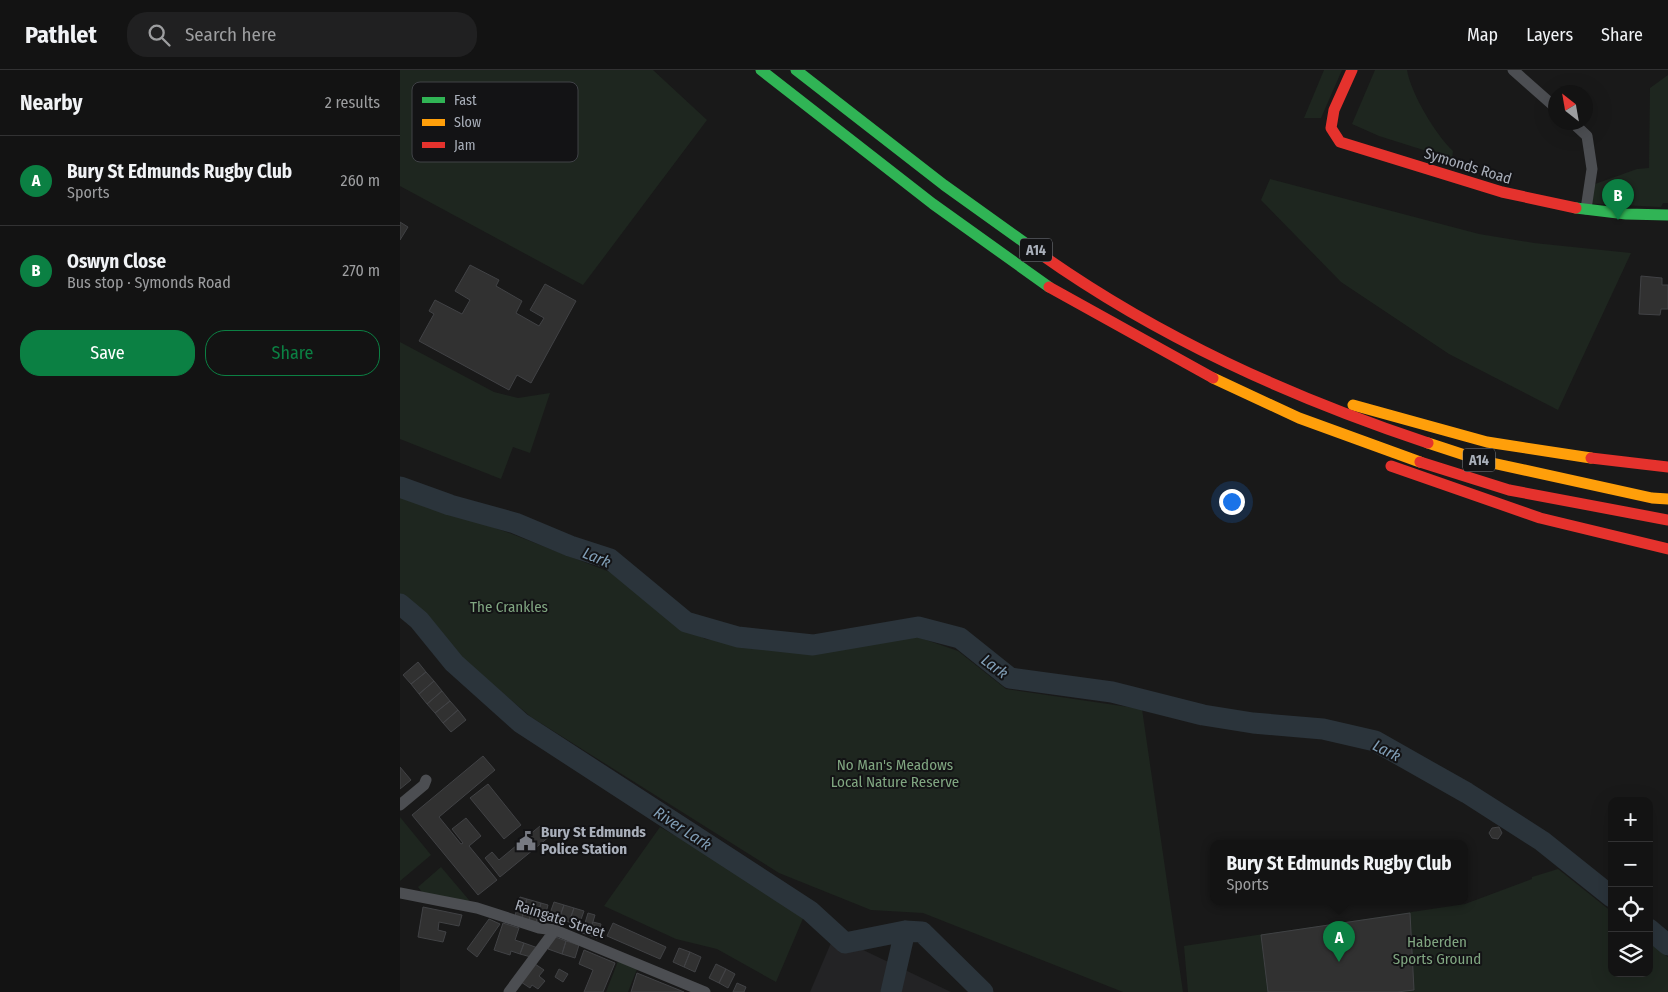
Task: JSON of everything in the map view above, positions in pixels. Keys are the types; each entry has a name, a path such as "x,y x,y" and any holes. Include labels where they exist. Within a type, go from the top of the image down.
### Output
{"main road":[{"name":"A14","path":"761,70 933,204 1059,294 1194,369 1299,418 1441,470 1509,490 1668,520"},
{"name":"A14","path":"796,70 944,185 1072,276 1125,309 1213,356 1297,396 1362,421 1483,461 1652,498 1668,499"},
{"name":"Symonds Road","path":"1352,70 1334,110 1331,128 1340,142 1495,192 1586,210 1668,215"},
{"path":"1297,396 1346,403 1487,442 1612,461 1668,467"},
{"path":"1299,418 1328,440"},
{"path":"1381,463 1540,518 1668,549"}],"street":[{"path":"1513,70 1548,101"},
{"path":"1581,130 1587,136 1592,169 1586,210"},
{"path":"400,805 424,785 426,780"},
{"name":"Raingate Street","path":"400,892 477,908 539,928 555,930 705,992"},
{"path":"509,992 555,930"}],"shaded area":[{"path":"834,936 951,992 810,992"}],"green space":[{"path":"400,70 653,70 707,120 583,285 400,186"},
{"path":"1324,70 1342,70 1321,118 1304,118"},
{"path":"1375,70 1407,70 1413,91 1425,114 1439,135 1453,151 1452,159 1379,136 1352,124"},
{"path":"1668,75 1668,203 1663,203 1661,207 1582,203 1584,188 1637,169 1649,168 1650,88"},
{"path":"1270,179 1479,234 1534,243 1631,253 1558,410 1449,354 1341,282 1261,200"},
{"path":"400,342 494,392 518,398 550,393 530,453 513,447 501,479 400,439"},
{"name":"No Man's Meadows Local Nature Reserve","path":"400,495 512,534 620,576 657,608 705,639 813,651 909,634 958,651 1006,689 1142,709 1183,992 1123,992 923,913 871,910 779,873 531,717 452,650 423,618 400,597"},
{"path":"400,817 431,855 400,881"},
{"path":"660,827 807,909 776,982 717,949 676,939 604,906"},
{"path":"441,867 469,900 467,903 422,892 418,887"},
{"name":"Haberden Sports Ground","path":"1558,869 1608,909 1608,977 1653,977 1653,945 1668,957 1668,992 1188,992 1184,946 1468,905 1468,903 1532,879 1532,877"},
{"path":"620,956 639,964 628,992 606,992"}],"building":[{"path":"400,222 408,227 400,240"},
{"path":"470,265 499,280 496,286 522,301 516,313 539,326 544,318 530,310 545,284 576,301 531,383 517,375 509,390 419,341 434,314 429,311 435,300 462,314 470,300 455,291"},
{"path":"1641,276 1662,278 1662,285 1668,285 1668,309 1661,309 1660,315 1639,314"},
{"path":"418,662 426,672 411,684 403,675"},
{"path":"426,672 434,681 419,694 411,684"},
{"path":"434,681 442,691 427,704 419,694"},
{"path":"442,691 450,701 435,713 427,704"},
{"path":"450,701 458,710 443,723 435,713"},
{"path":"458,710 466,720 451,732 443,723"},
{"path":"483,756 495,770 439,817 461,844 463,843 452,829 466,818 481,836 469,846 497,880 478,895 412,815"},
{"path":"400,767 411,780 400,789"},
{"path":"488,784 521,825 504,839 470,798"},
{"path":"540,826 550,836 500,877 485,858 492,852 499,860"},
{"path":"1499,827 1502,833 1498,839 1492,838 1489,833 1492,828"},
{"path":"520,897 527,899 522,918 515,916"},
{"path":"527,899 534,901 529,920 522,918"},
{"path":"534,901 541,903 536,922 529,920"},
{"path":"554,902 564,905 559,919 549,916"},
{"path":"541,903 548,905 543,924 536,922"},
{"path":"564,905 574,908 569,922 559,919"},
{"path":"423,907 462,915 459,926 439,922 438,930 446,932 443,942 418,937"},
{"path":"574,908 584,911 579,925 569,922"},
{"path":"588,913 595,915 589,935 582,933"},
{"path":"1410,913 1414,990 1397,992 1268,992 1261,935"},
{"path":"489,919 500,924 477,957 467,949"},
{"path":"593,922 601,924 597,938 589,935"},
{"path":"503,923 519,928 515,940 524,943 520,954 511,951 510,955 494,950"},
{"path":"613,923 666,947 660,959 607,936"},
{"path":"553,936 566,941 562,954 548,949"},
{"path":"566,941 579,945 575,958 562,954"},
{"path":"524,943 538,948 531,957 520,954"},
{"path":"679,948 690,952 684,967 673,962"},
{"path":"584,950 615,963 603,992 584,992 593,970 579,964"},
{"path":"690,952 701,957 695,972 684,967"},
{"path":"535,964 544,970 539,976 545,981 538,989 532,985 530,988 521,982"},
{"path":"716,964 726,969 719,983 709,978"},
{"path":"559,969 568,974 563,982 555,977"},
{"path":"726,969 735,974 728,988 719,983"},
{"path":"637,973 684,992 631,992"},
{"path":"737,983 746,987 744,992 733,992"}],"waterway":[{"name":"Lark","path":"400,487 450,505 515,523 570,546 610,559 686,622 738,637 813,645 918,627 960,638 1010,678 1112,692 1203,715 1253,723 1323,729 1375,741 1467,793 1542,841 1608,894"},
{"name":"River Lark","path":"400,604 419,620 454,663 521,723 810,911 845,943 905,931 922,932 983,992"},
{"path":"891,992 905,931"},
{"name":"Lark","path":"1653,932 1668,945"}],"traffic: fast":[{"path":"761,70 933,204 1049,287"},
{"path":"796,70 944,185 1039,253"},
{"path":"1576,208 1626,214 1668,215"}],"traffic: slow":[{"path":"1213,378 1299,418 1420,462"},
{"path":"1353,405 1487,442 1591,458"},
{"path":"1428,443 1483,461 1652,498 1668,499"}],"traffic: jam":[{"path":"1352,70 1334,110 1331,128 1340,142 1502,192 1576,208"},
{"path":"1039,253 1131,312 1227,363 1326,406 1428,443"},
{"path":"1049,287 1213,378"},
{"path":"1591,458 1668,467"},
{"path":"1420,462 1509,490 1668,520"},
{"path":"1391,466 1540,518 1668,549"}],"place":[{"name":"Oswyn Close","path":"1618,220"},
{"name":"Bury St Edmunds Police Station","path":"526,841"},
{"name":"Bury St Edmunds Rugby Club","path":"1339,962"}],"park label":[{"name":"The Crankles","path":"509,607"}]}
